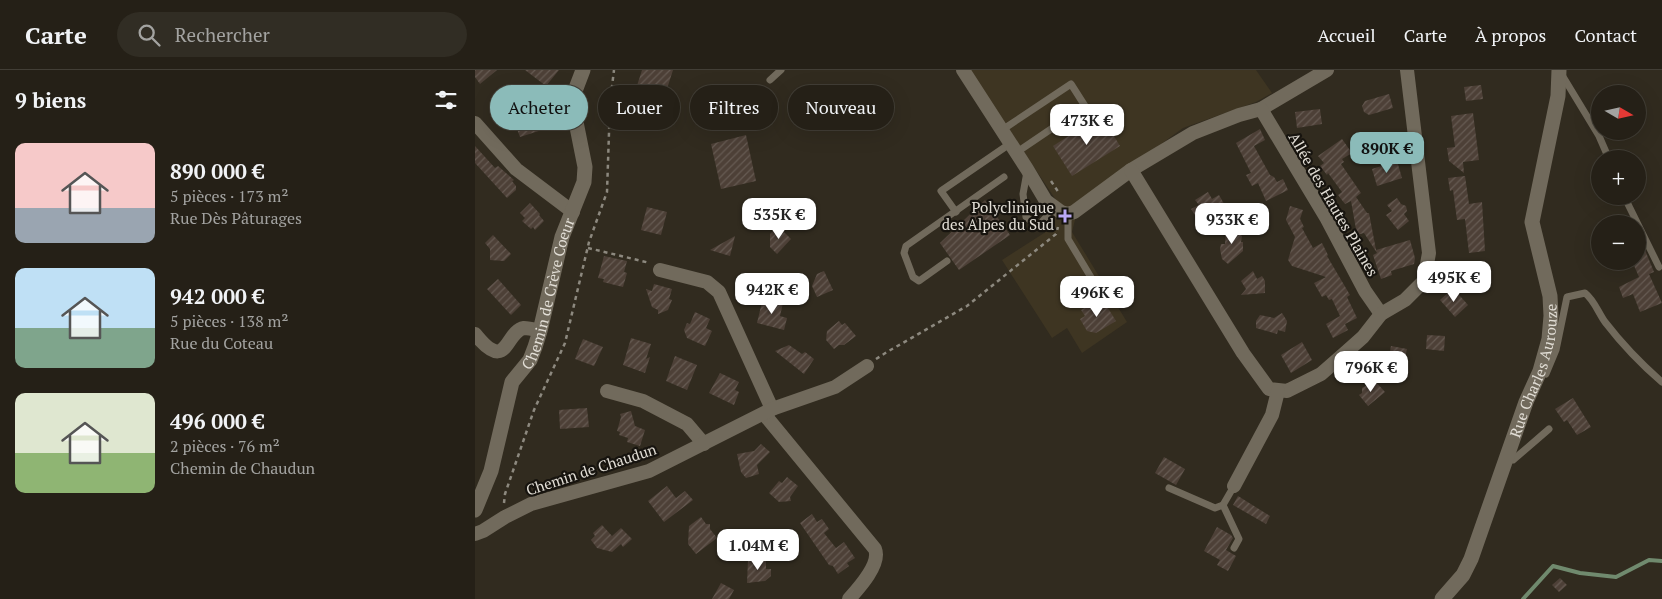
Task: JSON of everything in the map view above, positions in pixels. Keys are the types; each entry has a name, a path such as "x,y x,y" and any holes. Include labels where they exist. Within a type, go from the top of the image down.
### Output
{"street":[{"name":"Chemin de Crève Coeur","path":"475,510 491,471 513,382 530,360 540,331 562,237 584,182 585,167 573,107 575,91 583,70"},
{"path":"963,70 1027,169 1060,207 1075,212 1131,170 1193,133 1239,115 1261,109 1327,70"},
{"path":"1131,170 1243,353 1269,390 1287,391 1321,374 1363,338 1381,314 1405,300 1424,281 1429,254 1407,70"},
{"name":"Rue Charles Aurouze","path":"1442,599 1463,575 1471,559 1549,339 1550,296 1545,270 1536,245 1531,222 1558,96 1559,70"},
{"name":"Allée des Hautes Plaines","path":"1261,109 1327,219 1365,291 1381,314"},
{"path":"475,123 516,169 573,212"},
{"path":"660,270 707,282 719,292 768,412 875,549 877,559 860,586 849,599"},
{"path":"475,334 484,346 497,351 504,349 517,332 524,328 540,331"},
{"name":"Chemin de Chaudun","path":"475,534 531,504 649,471 768,412 835,387 867,366"},
{"path":"607,391 643,401 687,424 704,444"},
{"path":"1234,486 1272,415 1279,391"}],"lane":[{"path":"770,80 781,70"},
{"path":"1559,70 1599,136 1605,150"},
{"path":"956,212 941,191 1085,106 1071,84 1002,130"},
{"path":"1027,169 1023,194 1023,208 1026,218 1035,224 1040,224 1047,216 1060,207 1068,239 1101,294"},
{"path":"947,261 919,281 913,277 904,253 906,246 1005,178"},
{"path":"1628,205 1659,266"},
{"path":"1531,390 1540,387 1557,350 1567,297 1585,293 1590,297 1604,320 1642,365 1662,382"},
{"path":"1506,460 1513,460 1549,429"},
{"path":"1169,488 1215,508 1223,505 1234,486"},
{"path":"1223,505 1239,539 1234,548"}],"path":[{"path":"505,517 503,507 505,494 534,410 565,343 588,248 607,192 610,103 615,70"},
{"path":"867,366 887,352 967,306 1056,234 1060,207 1047,175"},
{"path":"588,248 654,264 660,270"}],"shaded area":[{"name":"Polyclinique des Alpes du Sud","path":"969,70 1256,70 1272,93 1256,102 1183,128 1079,204 1072,232 1127,322 1082,353 1067,328 1052,338 1002,260 1052,228 1058,203"}],"building":[{"path":"475,70 497,70 480,84 475,77"},
{"path":"525,70 559,70 547,85"},
{"path":"642,70 673,70 668,85 637,85"},
{"path":"1481,85 1483,99 1466,101 1464,87"},
{"path":"1389,94 1393,108 1369,115 1364,112 1362,106 1365,101"},
{"path":"1320,109 1322,124 1297,128 1295,112"},
{"path":"1473,113 1479,160 1463,162 1464,173 1449,161 1447,148 1455,147 1451,116"},
{"path":"1101,115 1120,146 1072,176 1053,146"},
{"path":"1260,129 1265,140 1254,146 1270,175 1277,182 1283,179 1288,190 1266,201 1258,183 1252,186 1246,175 1251,173 1236,143"},
{"path":"517,130 542,130 520,137"},
{"path":"746,135 756,181 721,189 711,144"},
{"path":"1342,139 1352,153 1342,159 1344,162 1341,164 1361,193 1356,197 1367,213 1369,213 1376,250 1410,240 1415,258 1414,264 1391,271 1392,275 1381,279 1373,255 1377,253 1364,233 1357,235 1351,201 1345,204 1338,195 1342,192 1328,173 1327,175 1320,166 1324,163 1318,156"},
{"path":"475,146 495,168 498,166 514,180 512,181 516,186 516,190 507,198 475,163"},
{"path":"1397,161 1402,178 1377,186 1372,169"},
{"path":"1465,176 1469,204 1482,202 1485,251 1469,253 1465,219 1457,220 1453,190 1450,191 1448,178"},
{"path":"1208,192 1212,199 1219,195 1227,209 1217,216 1213,210 1198,220 1191,209 1199,205 1195,200"},
{"path":"1397,198 1401,204 1406,206 1407,211 1404,214 1409,221 1398,230 1386,215 1392,211 1387,205"},
{"path":"985,200 1010,235 959,270 940,243"},
{"path":"530,203 544,221 535,230 522,221 525,218 520,213"},
{"path":"1290,206 1303,210 1300,219 1304,227 1302,228 1313,248 1322,243 1327,256 1350,295 1347,297 1357,318 1345,324 1348,330 1333,338 1326,324 1340,316 1332,299 1329,300 1326,295 1322,297 1314,283 1326,277 1292,266 1288,260 1295,237 1286,220"},
{"path":"647,207 667,212 661,235 641,230"},
{"path":"1226,225 1233,225 1242,236 1241,242 1243,242 1243,251 1228,264 1222,259 1220,249 1221,244 1225,244"},
{"path":"778,226 791,239 777,254 770,247 770,234"},
{"path":"493,235 511,254 504,261 490,260 490,249 485,243"},
{"path":"735,236 730,256 710,250"},
{"path":"1646,252 1654,272 1649,274 1662,303 1640,312 1633,294 1623,298 1619,287 1639,277 1636,270 1646,270"},
{"path":"604,256 627,261 624,272 627,273 623,287 603,282 604,279 598,278"},
{"path":"824,271 833,290 817,297 812,286 817,274"},
{"path":"1253,271 1257,279 1262,276 1265,281 1265,293 1241,295 1246,289 1241,281"},
{"path":"498,279 521,305 511,315 487,289"},
{"path":"654,284 672,289 669,299 672,300 668,310 658,314 658,310 652,307 646,289 652,291"},
{"path":"1453,288 1468,305 1455,317 1440,300"},
{"path":"763,298 783,303 780,316 787,318 784,330 757,323"},
{"path":"1095,302 1099,309 1106,305 1116,321 1096,333 1087,331 1080,319 1085,316 1081,310"},
{"path":"695,312 710,319 706,328 712,331 705,346 687,338 684,330 687,323 690,324"},
{"path":"1282,313 1287,321 1285,332 1278,330 1277,334 1256,328 1256,321 1260,315 1274,318"},
{"path":"839,321 842,325 845,323 856,336 844,345 839,345 834,349 826,340 827,331"},
{"path":"1427,335 1445,336 1444,351 1426,349"},
{"path":"631,338 651,344 646,359 650,357 645,373 623,365"},
{"path":"583,339 603,347 594,366 575,359"},
{"path":"1302,342 1312,360 1291,373 1281,355"},
{"path":"789,345 802,354 805,352 814,359 804,374 775,351"},
{"path":"1391,346 1407,349 1403,366 1388,363"},
{"path":"675,356 697,365 687,390 666,381"},
{"path":"720,373 739,382 735,390 739,392 734,405 709,393"},
{"path":"1375,381 1385,392 1368,406 1359,395 1362,393 1362,388 1371,385"},
{"path":"1573,398 1591,427 1577,435 1567,420 1564,422 1555,409"},
{"path":"587,408 589,427 560,429 559,410"},
{"path":"631,411 635,426 645,430 640,446 627,442 628,438 619,435 620,432 617,431 621,417 620,414"},
{"path":"761,444 770,452 757,465 759,474 746,478 741,472 737,454 754,451"},
{"path":"1164,457 1185,469 1176,485 1155,473"},
{"path":"787,477 798,486 790,497 791,501 779,502 769,493 779,481 782,483"},
{"path":"667,486 676,498 685,491 693,500 664,522 648,501"},
{"path":"1238,496 1270,516 1266,524 1233,505"},
{"path":"812,514 817,522 822,519 829,529 824,533 836,548 844,542 855,558 847,563 849,566 838,574 833,566 829,565 800,523"},
{"path":"701,517 706,524 710,524 710,529 717,538 696,554 688,544 689,526"},
{"path":"602,525 612,536 621,528 632,539 623,547 621,544 612,552 597,548 591,540 595,536 593,533"},
{"path":"1217,527 1233,538 1226,550 1236,556 1228,571 1217,565 1220,560 1204,551"},
{"path":"748,560 766,560 766,569 771,569 771,576 765,581 747,583"},
{"path":"1560,578 1567,585 1559,592 1552,585"},
{"path":"721,583 734,590 729,599 712,599"}],"waterway":[{"path":"1523,599 1553,566 1580,573 1616,577 1649,560 1662,561"}],"place":[{"name":"Polyclinique des Alpes du Sud","path":"1065,216"}]}
